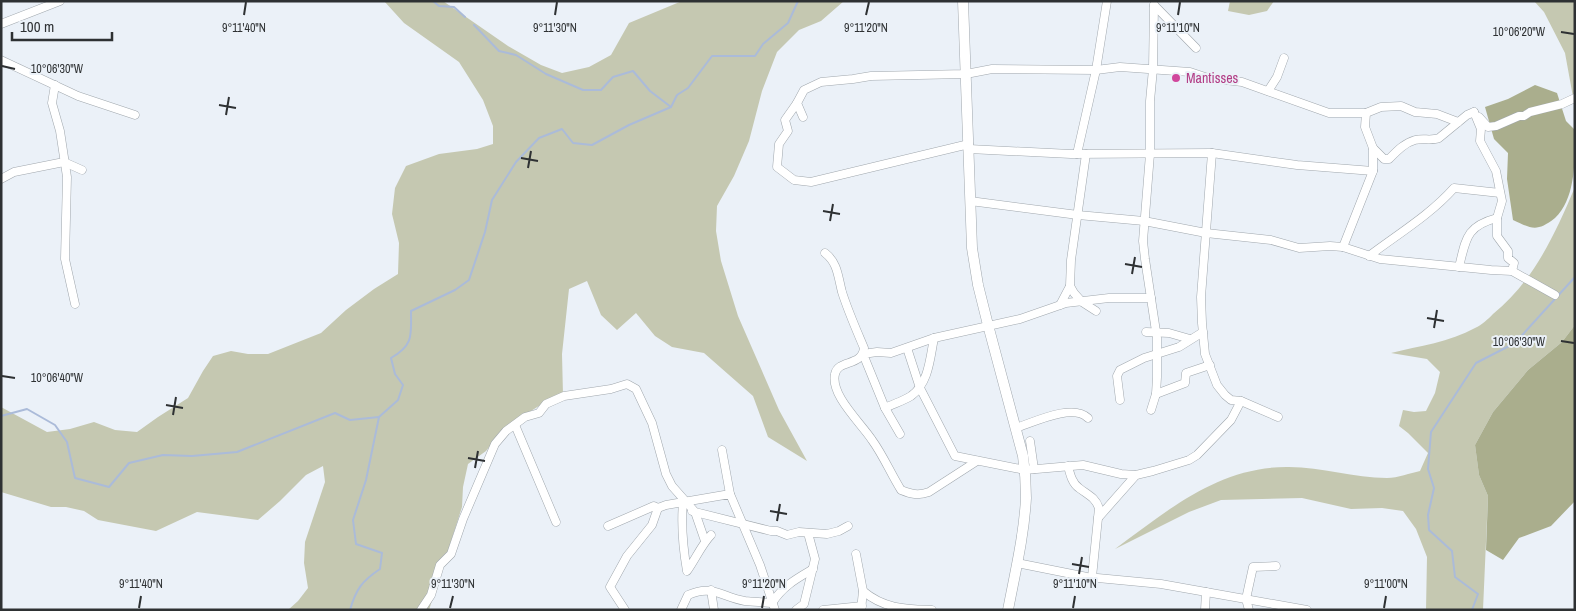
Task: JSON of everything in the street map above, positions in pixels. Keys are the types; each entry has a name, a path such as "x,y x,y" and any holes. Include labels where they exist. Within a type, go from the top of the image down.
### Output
{"street":[{"path":"1,24 60,1"},
{"path":"963,1 972,248 978,285 988,325 1023,456 1029,470"},
{"path":"1077,154 1096,70 1107,1"},
{"path":"1152,410 1156,394 1158,354 1157,333 1144,259 1144,221 1150,154 1154,5 1196,48"},
{"path":"1268,91 1277,76 1284,58"},
{"path":"1,60 78,96 135,115"},
{"path":"1373,171 1297,165 1212,154 1077,154 969,146 811,182 794,180 777,167 779,144 788,131 785,120 804,90 821,82 871,76 966,74 992,69 1153,69 1190,72 1208,78 1242,82 1330,114 1366,113 1381,107 1401,106 1415,112 1437,114 1458,122"},
{"path":"55,85 52,103 60,131 66,176 65,260 76,304"},
{"path":"1474,112 1488,127 1496,126 1530,112 1562,104 1575,98"},
{"path":"797,103 803,116"},
{"path":"1373,148 1384,159 1388,159 1402,146 1415,140 1439,138 1467,114 1474,112"},
{"path":"1474,112 1481,129 1480,141 1496,170 1502,201 1497,218 1497,236 1508,252 1508,258 1514,263 1512,270"},
{"path":"1343,247 1373,171 1373,148 1365,127 1366,113"},
{"path":"1060,305 1070,286 1071,260 1086,154"},
{"path":"1212,154 1201,297 1205,354 1217,385 1225,395 1231,400 1241,401 1278,417"},
{"path":"1,179 14,172 64,162 82,170"},
{"path":"1369,256 1422,219 1431,209 1440,204 1454,188 1500,193"},
{"path":"970,201 1078,215 1144,221 1206,233 1270,240 1299,248 1343,247 1369,256 1459,267 1512,270 1555,295"},
{"path":"1459,267 1466,237 1478,226 1497,218"},
{"path":"826,253 832,258 836,266 842,291 864,348 863,354 885,408 900,434"},
{"path":"1070,286 1082,302 1096,311"},
{"path":"977,461 929,492 921,495 901,490 872,439 857,422 839,394 834,379 838,367 860,358 863,354 876,352 891,353 934,338 1020,318 1072,302 1109,298 1150,298"},
{"path":"1146,332 1168,333 1190,339"},
{"path":"1120,400 1117,376 1120,370 1144,358 1179,347 1203,332"},
{"path":"885,408 910,396 920,388 927,375 934,338"},
{"path":"907,348 920,388 955,456 1029,470 1083,465 1136,475 1188,460 1197,455 1231,420 1241,401"},
{"path":"1156,394 1185,383 1186,373 1210,366"},
{"path":"421,610 431,595 440,565 451,554 463,519 495,444 506,431 526,416 539,413 546,404 564,396 611,389 627,384 636,388 652,423 666,474 684,504 695,512 787,535 799,532 827,534 848,526"},
{"path":"1016,428 1068,412 1084,414 1088,418"},
{"path":"515,425 556,522"},
{"path":"1008,610 1024,526 1030,440"},
{"path":"722,450 730,494 760,564 774,606"},
{"path":"1068,466 1073,480 1078,487 1096,501 1098,518 1092,577"},
{"path":"1098,518 1136,475"},
{"path":"608,526 654,506 684,504 730,494"},
{"path":"684,504 681,522 687,571 711,535"},
{"path":"625,610 610,587 627,556 652,525 662,506"},
{"path":"695,512 705,542"},
{"path":"796,610 804,604 815,559 808,533"},
{"path":"823,610 861,608 863,591 856,554"},
{"path":"1017,563 1092,577 1161,584 1307,610"},
{"path":"1249,610 1246,599 1253,568 1276,566"},
{"path":"774,606 779,592 790,582 813,569"},
{"path":"681,610 688,595 697,591 711,590 744,601 774,606"},
{"path":"711,590 714,610"},
{"path":"863,591 872,599 888,606 901,609 932,610"},
{"path":"1205,610 1206,592"}],"green space":[{"path":"384,1 443,1 508,46 541,65 562,73 589,67 611,55 629,23 682,1 844,1 821,21 799,30 777,52 762,91 749,141 734,176 717,206 716,231 721,261 738,316 779,410 807,461 768,437 753,396 704,353 672,347 655,336 636,313 617,330 601,315 587,281 569,289 562,354 563,395 545,402 503,429 486,451 468,464 463,487 462,507 429,610 288,610 308,588 304,563 305,542 325,482 323,466 306,475 258,520 197,512 156,531 98,520 84,511 66,507 51,507 1,492 1,407 47,432 70,429 94,422 115,430 137,432 188,398 213,356 231,351 248,354 268,354 321,333 346,310 398,274 399,243 392,214 395,188 406,166 439,154 477,149 493,144 493,126 483,100 459,62 404,23"},
{"path":"1230,1 1274,1 1267,11 1249,15 1228,11"},
{"path":"1534,1 1575,1 1575,108 1565,53 1544,12"},
{"path":"1535,85 1557,93 1566,121 1575,130 1575,142 1573,178 1567,200 1555,218 1544,225 1534,228 1513,220 1507,179 1508,153 1494,139 1485,107 1508,99"},
{"path":"1575,187 1575,325 1562,342 1528,370 1493,412 1475,445 1479,475 1488,496 1483,610 1426,610 1427,557 1416,529 1403,511 1382,508 1351,509 1302,498 1221,500 1189,512 1115,549 1196,493 1217,482 1240,474 1264,469 1301,467 1375,478 1387,478 1420,471 1428,453 1399,426 1403,410 1414,412 1426,411 1435,393 1440,372 1427,359 1391,353 1455,337 1478,327 1487,320 1507,301 1532,272 1560,222"},
{"path":"1575,325 1575,501 1551,526 1519,538 1503,560 1486,550 1488,496 1479,475 1475,445 1493,412 1528,370 1562,342"}],"waterway":[{"path":"433,1 439,6 454,7 465,17"},
{"path":"350,610 361,586 380,569 382,553 356,544 353,520 366,480 379,417 398,400 403,385 395,374 391,358 404,349 410,339 411,311 455,290 469,280 485,232 492,200 516,162 539,138 562,129 573,143 592,145 629,125 671,107 677,95 688,88 712,56 755,56 763,44 788,23 798,1"},
{"path":"474,25 499,51 516,55 546,74 583,90 601,90 613,77 633,71 650,91 671,107"},
{"path":"1472,610 1478,594 1455,577 1452,551 1429,530 1428,515 1434,488 1428,469 1431,432 1476,363 1515,343 1575,277"},
{"path":"1,416 27,409 55,425 67,442 75,478 109,487 129,463 163,455 192,456 237,452 335,413 350,420 379,417"}],"place":[{"name":"Mantisses","path":"1176,78"}]}
